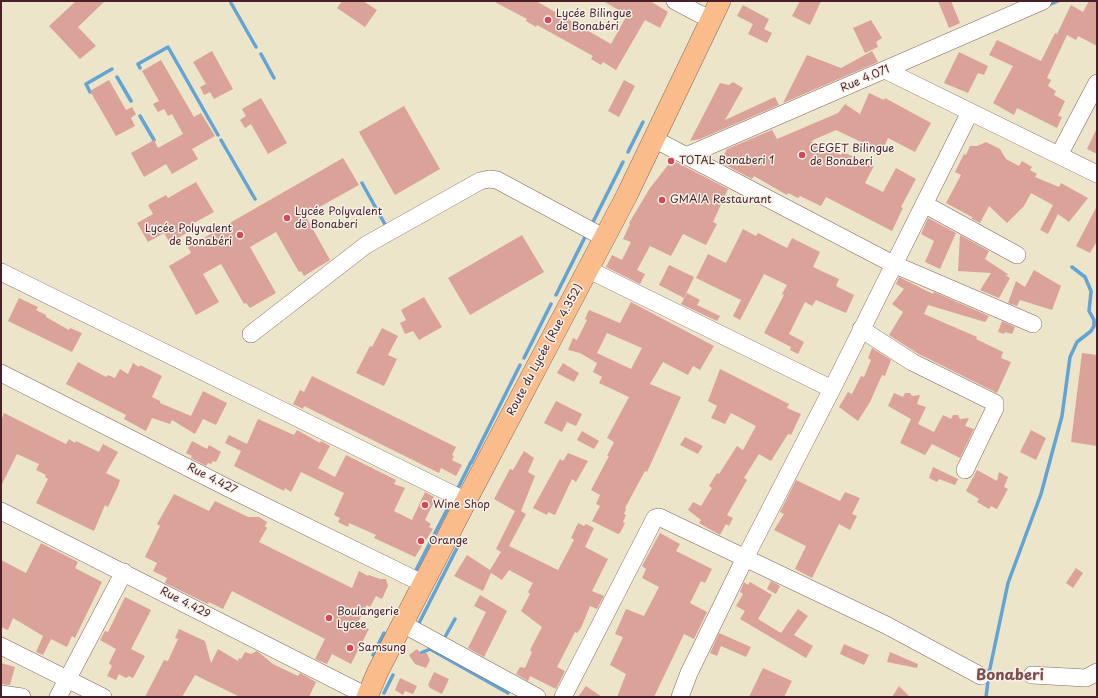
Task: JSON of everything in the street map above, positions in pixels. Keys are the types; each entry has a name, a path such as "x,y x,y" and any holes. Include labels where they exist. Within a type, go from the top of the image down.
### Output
{"main road":[{"name":"Route du Lycée (Rue 4.352)","path":"367,697 378,671 654,139 720,1"}],"street":[{"path":"675,1 711,20"},
{"name":"Rue 4.071","path":"686,156 1043,1"},
{"path":"885,70 1097,174"},
{"path":"1059,155 1097,83"},
{"path":"680,697 689,673 745,558 832,389 970,112"},
{"path":"654,139 893,264 1033,324"},
{"path":"251,334 366,245 480,181 489,178 497,180 603,237"},
{"path":"924,204 1017,255"},
{"path":"587,269 832,389"},
{"path":"1,272 466,501"},
{"path":"861,329 912,362 995,403 995,408 964,470"},
{"name":"Rue 4.427","path":"1,373 232,490 424,584"},
{"name":"Rue 4.429","path":"1,511 124,572 367,697"},
{"path":"562,697 656,518 661,517 886,625 981,676"},
{"path":"58,697 66,679 124,572"},
{"path":"403,624 537,697"},
{"path":"1,646 103,697"},
{"path":"1032,675 1086,678 1097,672"},
{"path":"1,694 22,697"}],"building":[{"path":"76,1 105,1 78,27 96,46 80,59 49,26"},
{"path":"342,1 363,1 377,10 365,27 337,8"},
{"path":"493,1 536,1 611,44 627,15 603,1 650,1 668,12 660,28 645,20 616,70 603,62 601,65 591,59 593,56 537,25 536,27 526,21 527,19"},
{"path":"800,1 821,1 810,25 792,16"},
{"path":"938,1 951,1 960,23 949,28"},
{"path":"1089,1 1097,1 1097,46 1078,36 1076,40 1067,35 1047,78 1051,80 1048,86 1056,91 1054,95 1065,101 1058,116 1062,117 1057,128 1017,108 1014,115 993,103 1013,66 989,55 997,40 1041,61 1055,33 1057,34 1071,5 1083,12"},
{"path":"743,5 769,19 764,29 772,33 767,43 748,34 753,24 737,16"},
{"path":"871,20 882,38 876,42 878,47 865,53 853,28"},
{"path":"212,51 233,89 214,99 210,92 204,95 200,87 206,84 193,62"},
{"path":"872,51 878,62 783,103 807,55 841,68"},
{"path":"959,52 988,66 984,75 978,73 968,93 944,83"},
{"path":"161,60 194,117 201,113 215,136 192,149 198,159 172,174 166,164 144,177 131,153 154,140 158,148 183,134 172,114 168,116 164,109 158,112 153,104 159,101 142,71"},
{"path":"109,80 126,110 132,107 136,114 131,118 135,126 116,136 90,91"},
{"path":"624,80 635,86 619,117 608,111"},
{"path":"733,82 743,88 725,120 775,97 779,105 700,139 690,141 720,83 729,85"},
{"path":"869,93 884,100 885,98 931,123 915,152 888,138 882,152 836,130 811,141 841,155 843,152 874,166 865,183 883,192 896,168 916,179 901,207 903,208 892,231 826,197 821,206 800,196 798,198 788,193 787,195 754,176 752,179 720,162 727,149 772,130 777,139 838,113 845,104 860,114"},
{"path":"261,98 287,143 268,154 251,124 245,128 240,120 246,116 242,109"},
{"path":"404,106 440,169 395,195 359,132"},
{"path":"1097,128 1097,154 1087,149"},
{"path":"986,142 1000,149 1006,159 1019,166 1022,161 1032,167 1030,170 1037,174 1035,177 1059,187 1061,183 1088,198 1069,222 1058,214 1048,234 1040,230 1053,205 1031,193 1024,206 1007,223 989,206 980,223 972,219 972,217 946,203 961,175 955,172 964,154 966,155 970,146 977,146"},
{"name":"Lycée Polyvalent de Bonabéri","path":"343,158 359,185 305,215 330,260 304,276 301,271 299,272 276,232 250,247 276,293 250,308 246,303 244,304 221,264 203,274 219,302 196,315 169,266 191,253 188,247"},
{"path":"672,160 728,189 713,222 717,224 706,245 683,234 671,256 650,246 637,270 645,274 640,284 606,267 612,255 622,260 631,242 623,239 630,224 629,223 650,188"},
{"path":"196,182 214,212 185,228 188,232 170,243 164,233 148,242 137,223 153,214 148,205 166,195 168,198"},
{"path":"1097,206 1097,241 1090,253 1076,246"},
{"path":"928,218 956,233 940,269 925,262 934,241 921,234"},
{"path":"743,229 756,236 758,233 787,248 792,238 820,252 813,267 839,279 836,286 854,295 846,313 816,300 812,306 805,302 789,334 804,342 798,354 790,350 791,347 764,333 784,295 782,294 787,285 764,274 740,320 733,316 741,300 696,278 708,254 726,263"},
{"path":"522,235 544,272 470,315 448,278"},
{"path":"960,235 989,251 985,259 1009,275 1005,275 1010,278 999,298 980,290 991,273 958,271"},
{"path":"669,265 694,277 684,298 659,285"},
{"path":"1034,270 1061,286 1052,310 1020,300 1017,306 1008,303 1016,281 1025,287"},
{"path":"899,277 933,294 934,292 989,316 985,322 928,305 924,314 977,337 976,339 1003,352 1001,358 1011,362 997,393 917,353 889,335 903,312 892,304 904,289 896,284"},
{"path":"687,293 700,300 697,305 720,316 717,321 681,304"},
{"path":"424,297 442,327 419,340 413,331 405,334 400,323 406,320 401,310"},
{"path":"19,298 38,307 36,310 69,330 70,328 82,333 72,352 8,321"},
{"path":"631,302 714,346 700,370 693,366 688,375 663,362 650,384 681,397 647,472 645,471 625,508 624,514 626,515 623,522 625,523 618,534 592,521 600,506 596,504 600,495 591,490 609,456 607,456 614,442 607,438 629,397 599,383 602,377 593,372 597,363 580,353 568,350 573,338 577,340 587,320 585,319 589,310 620,323","holes":["607,333 642,348 631,369 597,353"]},
{"path":"1002,321 1015,327 1012,334 998,332"},
{"path":"382,328 398,336 388,355 397,359 384,386 356,373 370,346 372,347"},
{"path":"872,348 891,360 885,376 882,375 870,402 858,421 839,407 848,392 852,394 861,376 864,377 871,360 868,358"},
{"path":"1082,353 1097,355 1097,446 1071,442"},
{"path":"78,362 106,377 108,375 115,378 120,369 128,374 133,363 139,367 140,365 162,376 152,397 160,401 160,403 191,416 203,391 227,403 216,425 203,419 195,434 172,420 170,424 152,418 146,431 124,419 126,415 66,384"},
{"path":"563,363 579,373 574,382 557,373"},
{"path":"720,369 789,404 787,408 801,414 791,435 788,434 771,461 759,454 744,478 747,480 727,515 733,518 729,526 726,524 720,535 699,523 701,520 688,510 693,502 701,506 712,488 709,486 717,473 719,474 737,446 743,450 756,426 731,413 725,424 711,418 717,406 708,401"},
{"path":"312,376 456,447 452,455 454,456 452,460 462,465 456,476 441,468 439,473 304,406 303,409 293,404 300,390 304,392"},
{"path":"894,393 903,397 905,393 910,393 912,396 920,395 917,404 926,407 918,424 934,432 943,415 951,419 953,415 958,415 960,419 969,418 965,426 974,429 960,458 932,444 925,455 900,443 911,419 888,406"},
{"path":"556,401 582,414 576,426 567,422 562,432 544,423"},
{"path":"4,413 66,444 69,439 75,443 76,441 99,452 103,444 118,452 106,473 120,480 108,507 105,505 94,531 36,503 48,479 45,477 46,475 36,470 39,464 17,454 1,486 1,421"},
{"path":"258,419 294,435 297,430 320,443 321,441 330,446 318,468 335,477 346,455 396,480 394,484 405,488 394,511 412,520 425,492 434,497 432,501 434,502 425,520 431,524 429,527 433,529 415,557 374,538 376,535 349,523 348,527 338,522 340,518 334,515 344,493 301,472 291,492 285,488 284,491 234,466 241,451 225,443 229,435 247,444"},
{"path":"1031,430 1046,438 1036,460 1020,452"},
{"path":"582,431 599,441 594,449 577,440"},
{"path":"685,437 703,446 698,454 680,445"},
{"path":"192,441 207,449 209,445 221,452 216,462 213,461 211,464 208,463 206,466 191,458 192,456 186,453"},
{"path":"524,451 534,458 528,472 535,476 521,511 526,514 509,546 558,570 574,540 571,538 578,523 584,526 586,524 594,528 585,547 608,559 592,591 604,596 597,609 590,606 581,628 577,633 575,632 557,667 565,671 556,689 530,676 528,681 516,674 520,667 525,668 532,652 530,650 542,627 521,611 530,594 528,592 533,583 509,570 502,580 491,573 483,591 454,576 467,555 490,570 501,552 496,549 515,511 494,499 510,469 513,470"},
{"path":"568,453 588,461 576,482 572,479 555,515 548,512 547,515 533,508 560,459 563,461"},
{"path":"933,467 958,479 955,485 939,479 937,482 929,478"},
{"path":"977,470 997,481 999,472 1008,477 1004,487 1008,489 997,509 991,506 989,509 977,502 979,499 966,491"},
{"path":"796,480 840,501 845,492 860,498 852,514 857,516 850,530 839,524 812,578 795,569 806,546 774,530 784,514 780,512"},
{"path":"174,494 209,511 215,501 248,517 259,517 267,522 265,526 267,528 259,542 352,588 359,571 368,576 386,579 388,586 382,599 376,596 370,607 367,605 357,624 369,629 351,664 332,654 327,664 315,659 325,639 232,591 223,609 209,602 208,604 165,583 167,578 153,571 157,563 145,557 160,526 157,524"},
{"path":"660,533 680,544 676,551 712,569 705,583 701,581 690,603 707,612 694,639 684,634 654,697 617,697 626,674 610,665 623,637 615,634 626,609 644,616 659,587 642,578 646,569 642,566"},
{"path":"41,543 78,562 75,568 102,582 75,638 72,636 67,647 51,639 43,655 36,652 43,636 13,618 8,630 1,627 1,560 26,573"},
{"path":"1076,568 1083,573 1073,588 1066,583"},
{"path":"771,581 780,586 776,594 767,589"},
{"path":"744,582 748,585 750,582 772,595 758,619 781,633 798,609 808,616 794,635 813,646 806,658 740,619 745,611 736,606 743,594 740,592"},
{"path":"480,595 507,611 484,657 468,648 486,612 474,606"},
{"path":"125,597 151,610 131,649 145,656 133,678 129,676 126,678 119,674 116,680 107,676 112,666 109,663 116,649 100,640 105,631 108,632"},
{"path":"179,629 205,641 211,663 218,649 238,661 245,652 251,654 257,651 273,664 298,676 300,673 316,682 309,697 240,697 195,675 182,697 145,697 164,660 168,661 178,639 175,638"},
{"path":"719,633 751,647 746,657 721,646 717,656 710,653"},
{"path":"844,644 869,655 864,665 840,654"},
{"path":"417,649 422,655 426,652 430,660 426,668 415,664 409,655"},
{"path":"890,652 918,664 917,668 887,662"},
{"path":"1,663 15,667 10,685 1,684"},
{"path":"763,668 792,681 784,697 749,697"},
{"path":"434,672 449,679 442,694 430,688 428,685"},
{"path":"400,678 417,686 413,694 405,691 403,695 395,690"},
{"path":"586,686 602,697 578,697"},
{"path":"899,686 910,697 892,697"}],"waterway":[{"path":"1046,6 1058,1"},
{"path":"231,3 256,47"},
{"path":"140,68 138,64 168,47 218,135"},
{"path":"261,54 274,78"},
{"path":"90,92 86,84 112,69"},
{"path":"117,77 131,101"},
{"path":"140,116 154,140"},
{"path":"628,152 643,122"},
{"path":"221,140 255,199"},
{"path":"591,226 623,162"},
{"path":"362,183 387,228"},
{"path":"556,295 587,233"},
{"path":"1072,267 1085,277 1091,291"},
{"path":"986,697 989,673 1008,583 1041,494 1062,416 1070,357 1077,342 1091,331 1094,326 1094,320 1089,311 1091,292"},
{"path":"524,358 551,304"},
{"path":"471,463 520,365"},
{"path":"457,490 471,462"},
{"path":"414,574 452,500"},
{"path":"418,625 461,540"},
{"path":"445,637 455,619"},
{"path":"373,655 384,633"},
{"path":"421,653 430,649 508,693"},
{"path":"384,693 393,675"}],"place":[{"name":"Lycée Bilingue de Bonabéri","path":"548,20"},
{"name":"CEGET Bilingue de Bonaberi","path":"802,155"},
{"name":"TOTAL Bonaberi 1","path":"671,161"},
{"name":"GMAIA Restaurant","path":"662,200"},
{"name":"Lycée Polyvalent de Bonaberi","path":"287,218"},
{"name":"Lycée Polyvalent de Bonabéri","path":"240,235"},
{"name":"Wine Shop","path":"425,505"},
{"name":"Orange","path":"421,541"},
{"name":"Boulangerie Lycee","path":"329,618"},
{"name":"Samsung","path":"350,648"}],"district":[{"name":"Bonaberi","path":"1010,676"}]}
